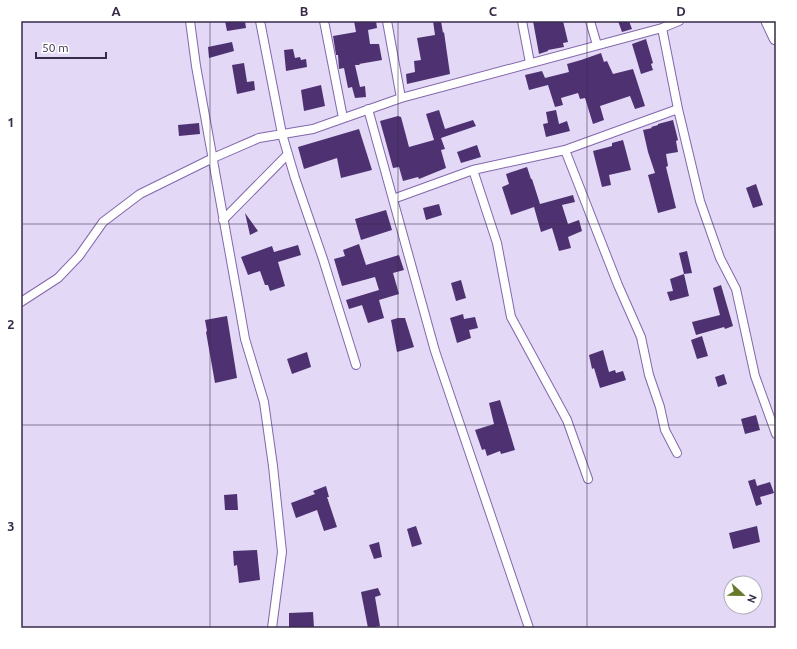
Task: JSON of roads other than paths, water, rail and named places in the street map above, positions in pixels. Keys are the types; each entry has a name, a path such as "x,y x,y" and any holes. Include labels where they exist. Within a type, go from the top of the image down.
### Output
{"highway":[{"path":"768,21 776,38"}],"street":[{"path":"190,21 196,66 245,339 264,402 273,466 282,552 272,628"},
{"path":"260,21 282,134 324,259 356,365"},
{"path":"324,21 343,118"},
{"path":"387,21 402,98"},
{"path":"522,21 530,63"},
{"path":"590,21 597,45"},
{"path":"21,302 58,278 79,256 103,222 140,194 213,158 259,138 313,129 402,98 662,28 679,21"},
{"path":"662,28 678,109 700,201 720,258 736,289 755,376 776,434"},
{"path":"368,109 435,351 529,628"},
{"path":"393,199 473,170 566,150 678,109"},
{"path":"566,150 618,285 640,337 665,430 677,454"},
{"path":"223,220 288,154"},
{"path":"473,170 496,243 511,318 567,420 588,479"}]}
